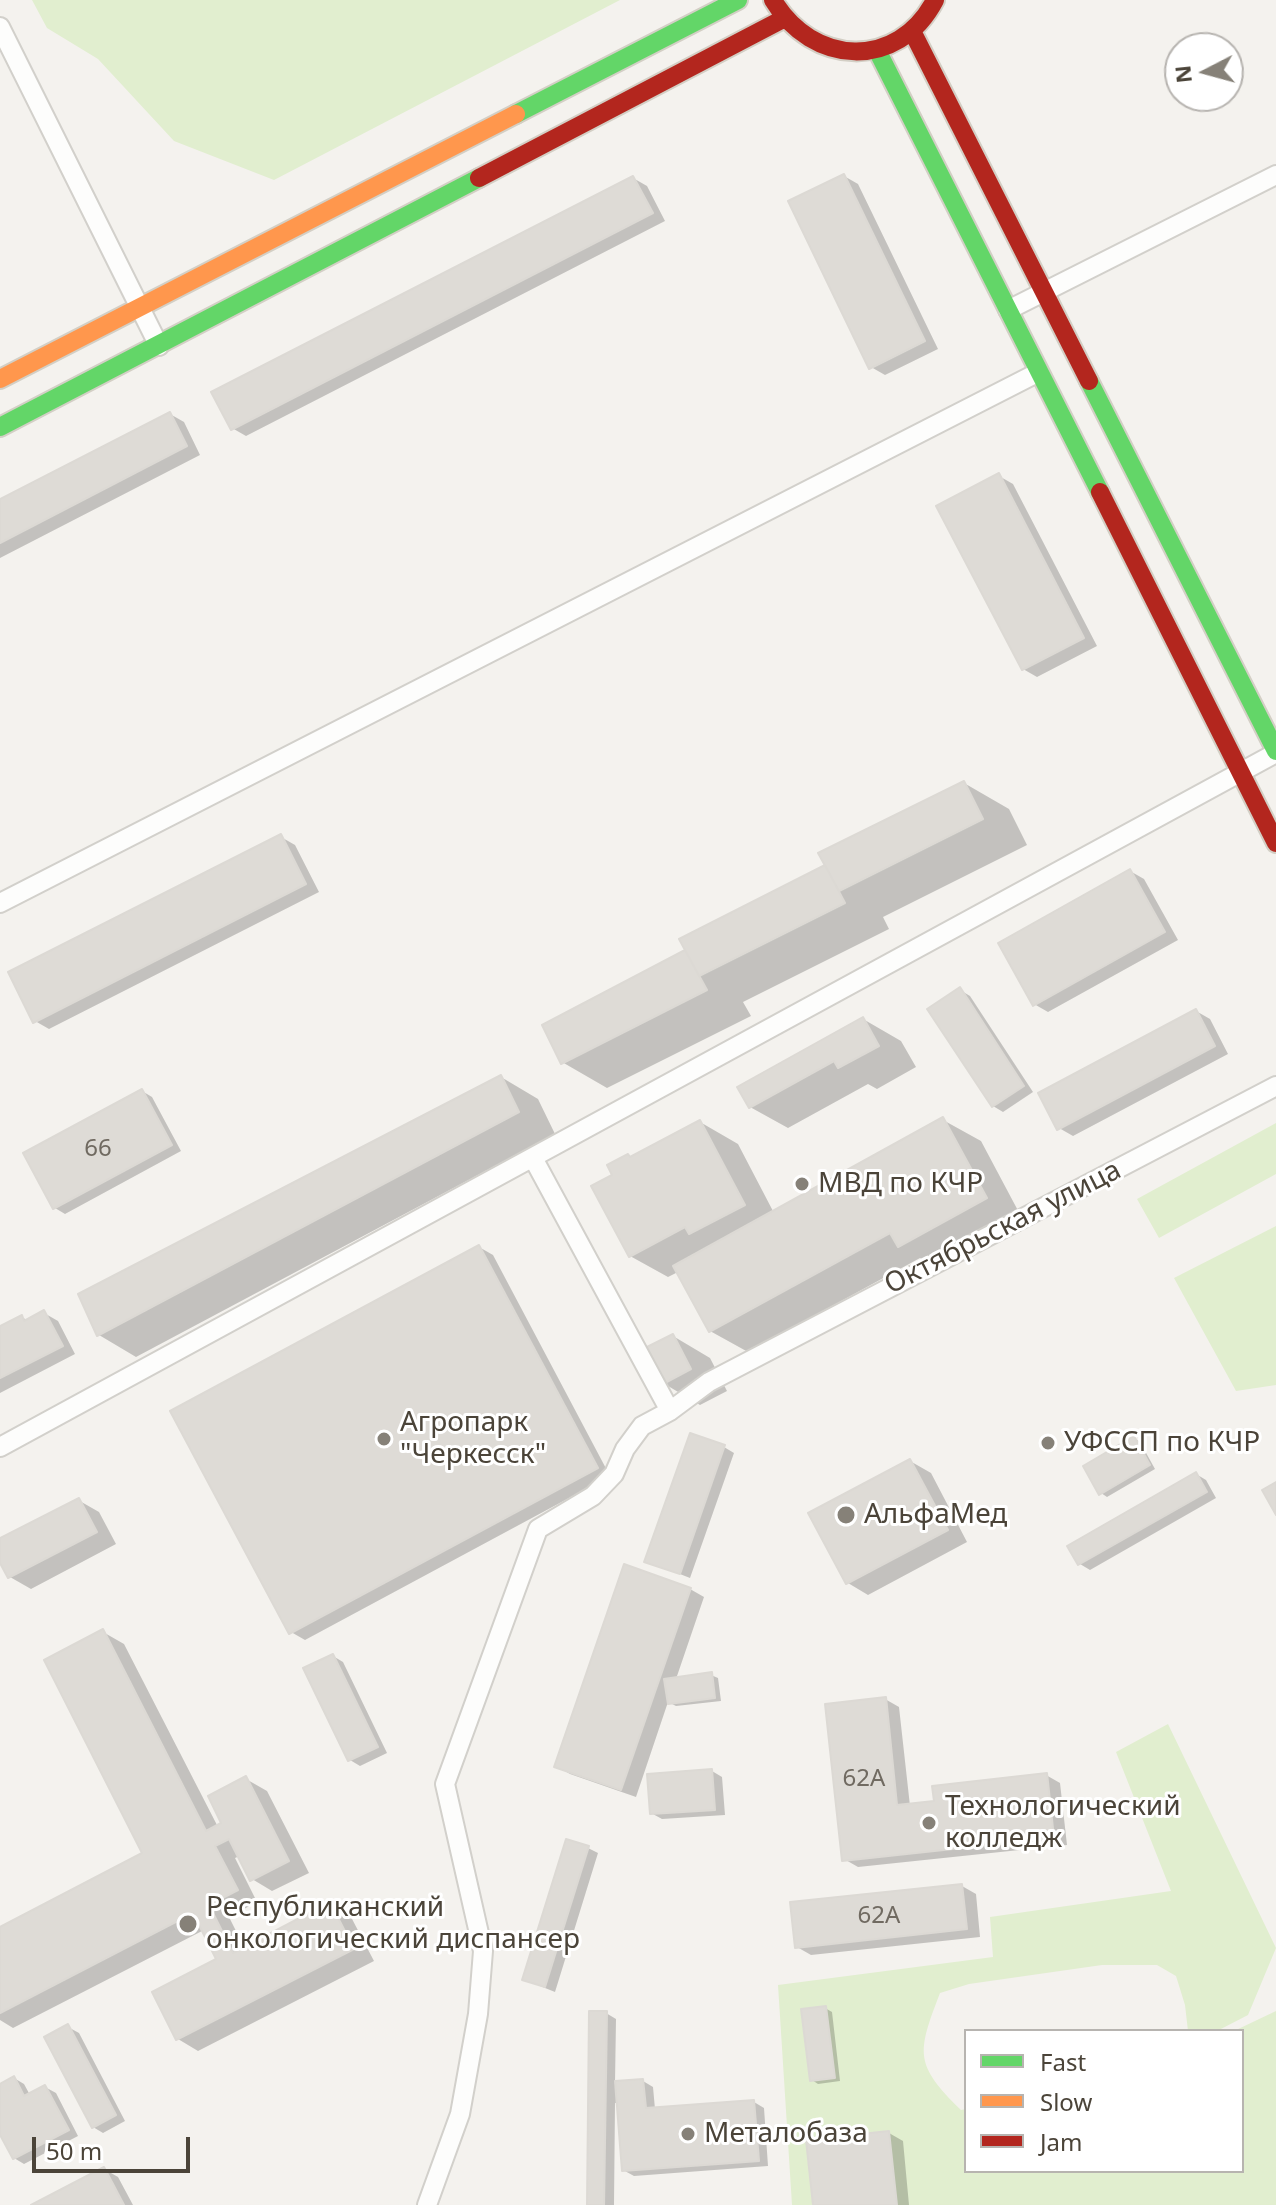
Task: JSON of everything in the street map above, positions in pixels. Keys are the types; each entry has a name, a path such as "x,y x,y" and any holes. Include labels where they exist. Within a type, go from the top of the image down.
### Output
{"street":[{"path":"0,379 738,0"},
{"path":"773,0 793,28 818,45 847,53 877,50 904,38 926,17 935,0"},
{"path":"0,427 785,18"},
{"path":"0,27 159,346"},
{"path":"0,1447 1276,752 912,31"},
{"path":"877,50 1276,843"},
{"path":"1008,310 1276,175"},
{"path":"0,903 1039,372"},
{"name":"Октябрьская улица","path":"427,2205 460,2114 478,2014 483,1951 445,1784 538,1529 593,1496 614,1474 625,1449 642,1426 670,1411 709,1382 1276,1086"},
{"path":"533,1158 670,1411"}],"green space":[{"path":"32,0 620,0 274,180 174,141 98,59 47,28"},
{"path":"1276,1123 1276,1174 1159,1238 1137,1199"},
{"path":"1276,1226 1276,1385 1236,1391 1174,1278"},
{"path":"1168,1724 1276,1948 1248,2015 1221,2029 1188,2029 1185,2005 1176,1976 1157,1965 1102,1965 969,1984 940,1993 927,2030 924,2057 935,2081 961,2110 964,2109 964,2173 1244,2173 1244,2029 1238,2029 1276,2011 1276,2205 792,2205 778,1985 993,1957 990,1917 1171,1891 1116,1752"}],"building":[{"path":"844,174 925,341 869,369 788,201"},
{"path":"633,176 653,213 231,430 211,392"},
{"path":"170,412 187,446 0,543 0,499"},
{"path":"999,473 1084,638 1022,670 936,506"},
{"path":"964,781 983,819 839,891 818,853"},
{"path":"281,834 306,884 33,1023 8,972"},
{"path":"825,865 845,903 699,976 679,939"},
{"path":"1130,869 1165,932 1033,1006 998,943"},
{"path":"685,950 707,990 561,1064 542,1025"},
{"path":"960,987 1024,1086 992,1107 927,1009"},
{"path":"1196,1009 1215,1046 1057,1130 1038,1093"},
{"path":"863,1017 879,1046 838,1068 834,1061 749,1108 737,1087"},
{"path":"501,1075 519,1112 97,1336 78,1294"},
{"path":"142,1089 172,1145 53,1209 23,1153"},
{"path":"943,1117 987,1198 898,1247 890,1233 709,1332 673,1266"},
{"path":"700,1120 745,1205 689,1234 685,1227 629,1257 591,1186 612,1175 607,1165 628,1154 630,1157"},
{"name":"Агропарк \"Черкесск\"","path":"479,1245 598,1468 289,1634 170,1411"},
{"path":"44,1310 63,1346 0,1378 0,1326 22,1315 24,1321"},
{"path":"673,1334 691,1369 661,1385 643,1349"},
{"path":"690,1433 725,1445 680,1574 644,1562"},
{"path":"1134,1436 1150,1465 1099,1495 1083,1466"},
{"path":"910,1459 948,1530 846,1584 808,1513"},
{"path":"1196,1472 1207,1492 1078,1565 1067,1546"},
{"path":"1276,1482 1276,1515 1262,1490"},
{"path":"79,1498 97,1532 8,1578 0,1563 0,1538"},
{"path":"624,1564 691,1588 621,1790 554,1767"},
{"name":"Республиканский онкологический диспансер","path":"103,1629 206,1831 221,1823 208,1796 246,1776 289,1861 250,1881 229,1839 215,1846 238,1890 209,1905 233,1953 330,1902 354,1949 176,2040 152,1992 216,1959 193,1913 0,2013 0,1927 142,1853 44,1660"},
{"path":"333,1654 378,1747 348,1761 303,1668"},
{"path":"712,1672 715,1698 668,1704 664,1679"},
{"path":"886,1697 897,1805 934,1801 932,1786 1047,1773 1054,1838 842,1861 825,1704"},
{"path":"712,1769 715,1810 650,1814 647,1774"},
{"path":"566,1839 589,1846 545,1987 522,1980"},
{"path":"962,1884 967,1929 795,1948 790,1902"},
{"path":"826,2006 835,2078 810,2081 801,2009"},
{"path":"589,2011 607,2011 604,2205 587,2205"},
{"path":"68,2024 116,2115 92,2128 44,2037"},
{"path":"14,2076 24,2096 45,2085 69,2130 13,2159 0,2135 0,2084"},
{"name":"Металобаза","path":"643,2079 646,2108 754,2100 759,2161 622,2171 615,2081"},
{"path":"889,2131 897,2205 813,2205 806,2140"},
{"path":"104,2167 124,2205 31,2205"}],"traffic: fast":[{"path":"516,114 738,0"},
{"path":"877,50 1100,492"},
{"path":"0,427 479,178"},
{"path":"1089,381 1276,751"}],"traffic: slow":[{"path":"0,379 516,114"}],"traffic: jam":[{"path":"773,0 790,22 810,38 832,48 855,51 878,49 900,39 919,23 935,0"},
{"path":"479,178 785,18"},
{"path":"912,31 1089,381"},
{"path":"1100,492 1276,843"}],"place":[{"name":"МВД по КЧР","path":"802,1184"},
{"name":"Агропарк \"Черкесск\"","path":"384,1439"},
{"name":"УФССП по КЧР","path":"1048,1443"},
{"name":"АльфаМед","path":"846,1515"},
{"name":"Технологический колледж","path":"929,1823"},
{"name":"Республиканский онкологический диспансер","path":"188,1924"},
{"name":"Металобаза","path":"688,2134"}]}
